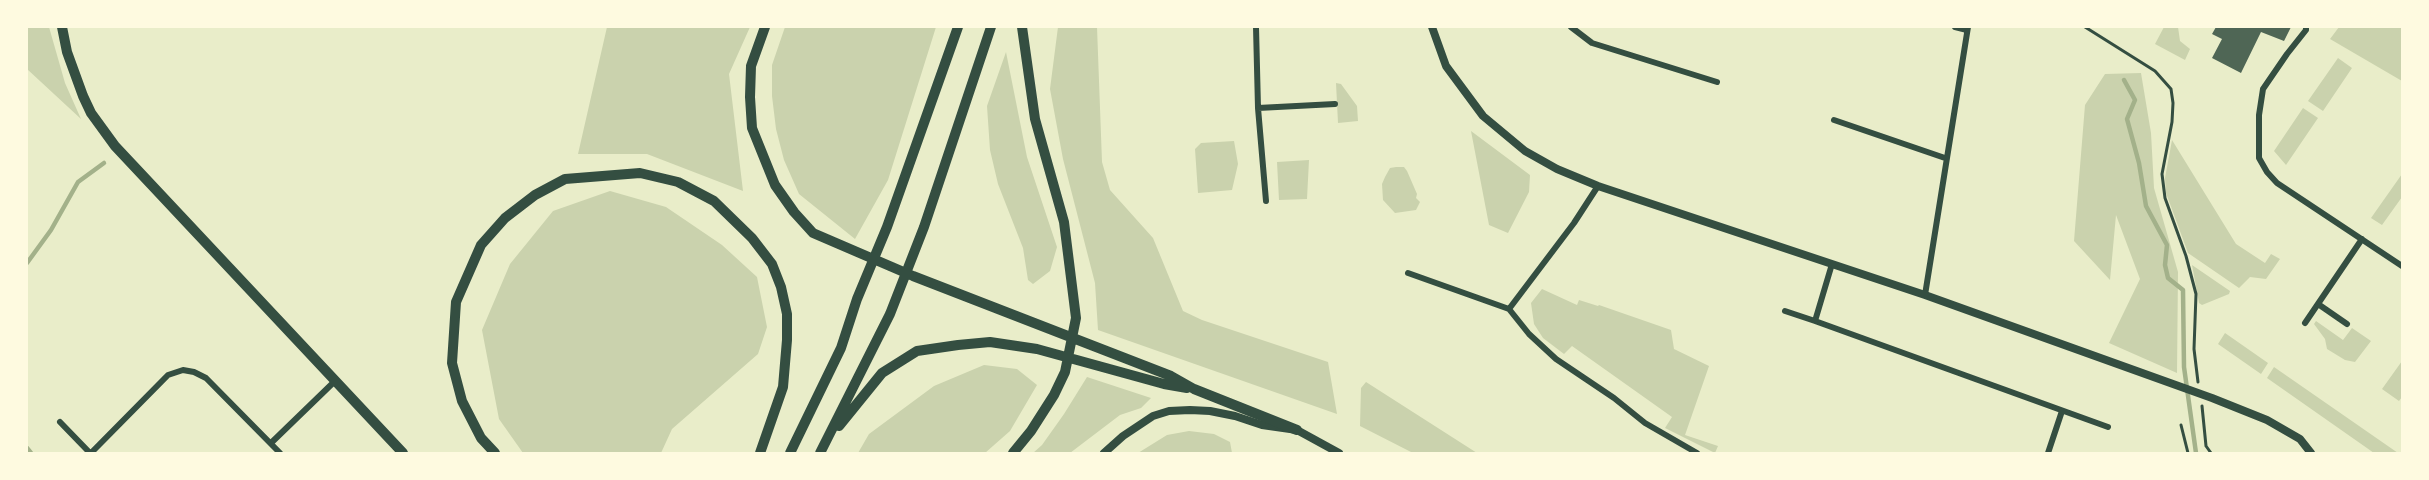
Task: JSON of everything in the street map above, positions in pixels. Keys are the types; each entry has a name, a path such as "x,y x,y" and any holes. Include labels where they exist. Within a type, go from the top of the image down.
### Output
{"main road":[{"path":"62,27 67,52 83,96 101,129 403,453"},
{"path":"765,27 751,66 752,128 775,184 794,212 813,233 913,276 1171,376 1194,389 1297,430"},
{"path":"790,453 841,348 958,27"},
{"path":"820,453 890,314 924,227 991,27"},
{"path":"1013,453 1031,431 1054,395 1065,372 1076,318 1064,222 1035,119 1022,27"},
{"path":"495,453 482,438 462,401 452,363 456,302 481,245 506,218 535,195 566,179 640,173 678,182 714,201 752,238 772,264 788,314 787,340 783,387 760,453"},
{"path":"827,440 882,373 917,351 958,345 990,342 1036,349 1164,384 1194,389"}],"street":[{"path":"1256,27 1258,108 1266,201"},
{"path":"1432,27 1446,66 1483,116 1525,151 1557,169 1598,186 1925,295 2212,398 2267,420 2300,439 2311,453"},
{"path":"1571,27 1592,43 1718,82"},
{"path":"1925,295 1967,29 1955,27"},
{"path":"2307,28 2280,63 2264,89 2259,115 2259,158 2277,183 2402,266"},
{"path":"1258,108 1335,104"},
{"path":"1834,120 1945,158"},
{"path":"1509,309 1574,223 1598,186"},
{"path":"2305,323 2362,239"},
{"path":"1815,321 1832,264"},
{"path":"1408,273 1509,309 1529,334 1556,359 1645,423 1697,453"},
{"path":"2318,304 2347,324"},
{"path":"1785,311 2108,427"},
{"path":"60,422 91,453 168,375 183,370 206,378 280,453"},
{"path":"271,443 335,381"},
{"path":"1104,453 1138,425 1153,416 1169,411 1210,411 1262,425 1297,430 1339,453"},
{"path":"2048,453 2062,411"}],"path":[{"path":"2085,27 2155,71 2171,90 2172,122 2162,174 2165,198 2186,256 2196,294 2194,327 2198,379"},
{"path":"2202,405 2206,446 2211,453"},
{"path":"2181,425 2188,453"}],"green space":[{"path":"27,27 49,27 65,83 81,119 27,69"},
{"path":"607,27 750,27 729,74 743,191 647,154 578,154"},
{"path":"785,27 936,27 888,180 855,239 799,194 784,160 776,129 772,96 772,65"},
{"path":"1058,27 1097,27 1102,162 1110,190 1153,238 1183,311 1202,320 1328,362 1337,414 1098,330 1095,283 1063,159 1050,89"},
{"path":"2164,27 2178,27 2180,41 2190,49 2185,60 2155,44"},
{"path":"2339,27 2402,27 2402,81 2330,39"},
{"path":"1006,52 1027,157 1057,247 1050,271 1033,284 1028,280 1023,248 998,184 990,150 987,106"},
{"path":"2338,58 2352,68 2323,111 2308,101"},
{"path":"2141,73 2151,133 2154,188 2178,272 2177,373 2109,343 2140,279 2116,215 2110,280 2074,241 2085,105 2105,74"},
{"path":"1336,83 1341,84 1357,106 1358,121 1338,123"},
{"path":"2303,108 2318,118 2286,165 2274,151"},
{"path":"1471,131 1530,175 1529,192 1508,233 1489,225"},
{"path":"2172,140 2236,244 2265,263 2271,254 2280,259 2266,279 2250,277 2239,288 2188,253 2166,193 2165,178"},
{"path":"1234,141 1238,164 1232,190 1198,193 1195,149 1201,143"},
{"path":"1309,160 1307,199 1279,200 1277,162"},
{"path":"1404,167 1407,171 1417,194 1416,198 1420,202 1416,210 1395,213 1383,200 1382,184 1390,168"},
{"path":"2402,174 2402,197 2382,225 2371,218"},
{"path":"610,191 666,207 722,245 757,277 767,327 758,354 672,429 661,453 523,453 499,419 482,330 510,264 553,211"},
{"path":"2192,265 2230,291 2229,294 2202,305 2199,303"},
{"path":"1542,289 1577,305 1579,300 1599,305 1671,330 1674,349 1709,366 1685,435 1718,446 1715,453 1665,428 1672,417 1572,346 1564,354 1543,338 1534,324 1531,303"},
{"path":"2316,321 2343,340 2352,328 2371,341 2355,362 2345,360 2327,349 2325,339 2314,324"},
{"path":"2225,333 2268,363 2261,374 2218,344"},
{"path":"2402,361 2402,397 2399,401 2382,389"},
{"path":"984,365 1017,369 1037,385 1010,431 985,453 858,453 869,434 934,386"},
{"path":"2274,367 2398,453 2374,453 2267,378"},
{"path":"1087,377 1151,398 1141,408 1120,415 1070,453 1033,453 1042,445"},
{"path":"1366,382 1477,453 1413,453 1360,426 1361,388"},
{"path":"1189,431 1214,434 1230,442 1232,453 1138,453 1167,435"}],"building":[{"path":"2216,27 2291,27 2284,41 2261,32 2241,73 2212,58 2222,39 2212,34"}],"waterway":[{"path":"2124,80 2135,100 2127,119 2139,163 2146,206 2167,245 2165,265 2168,278 2183,290 2184,367 2196,453"},
{"path":"27,263 51,230 78,182 104,163"},
{"path":"27,448 31,453"}]}
